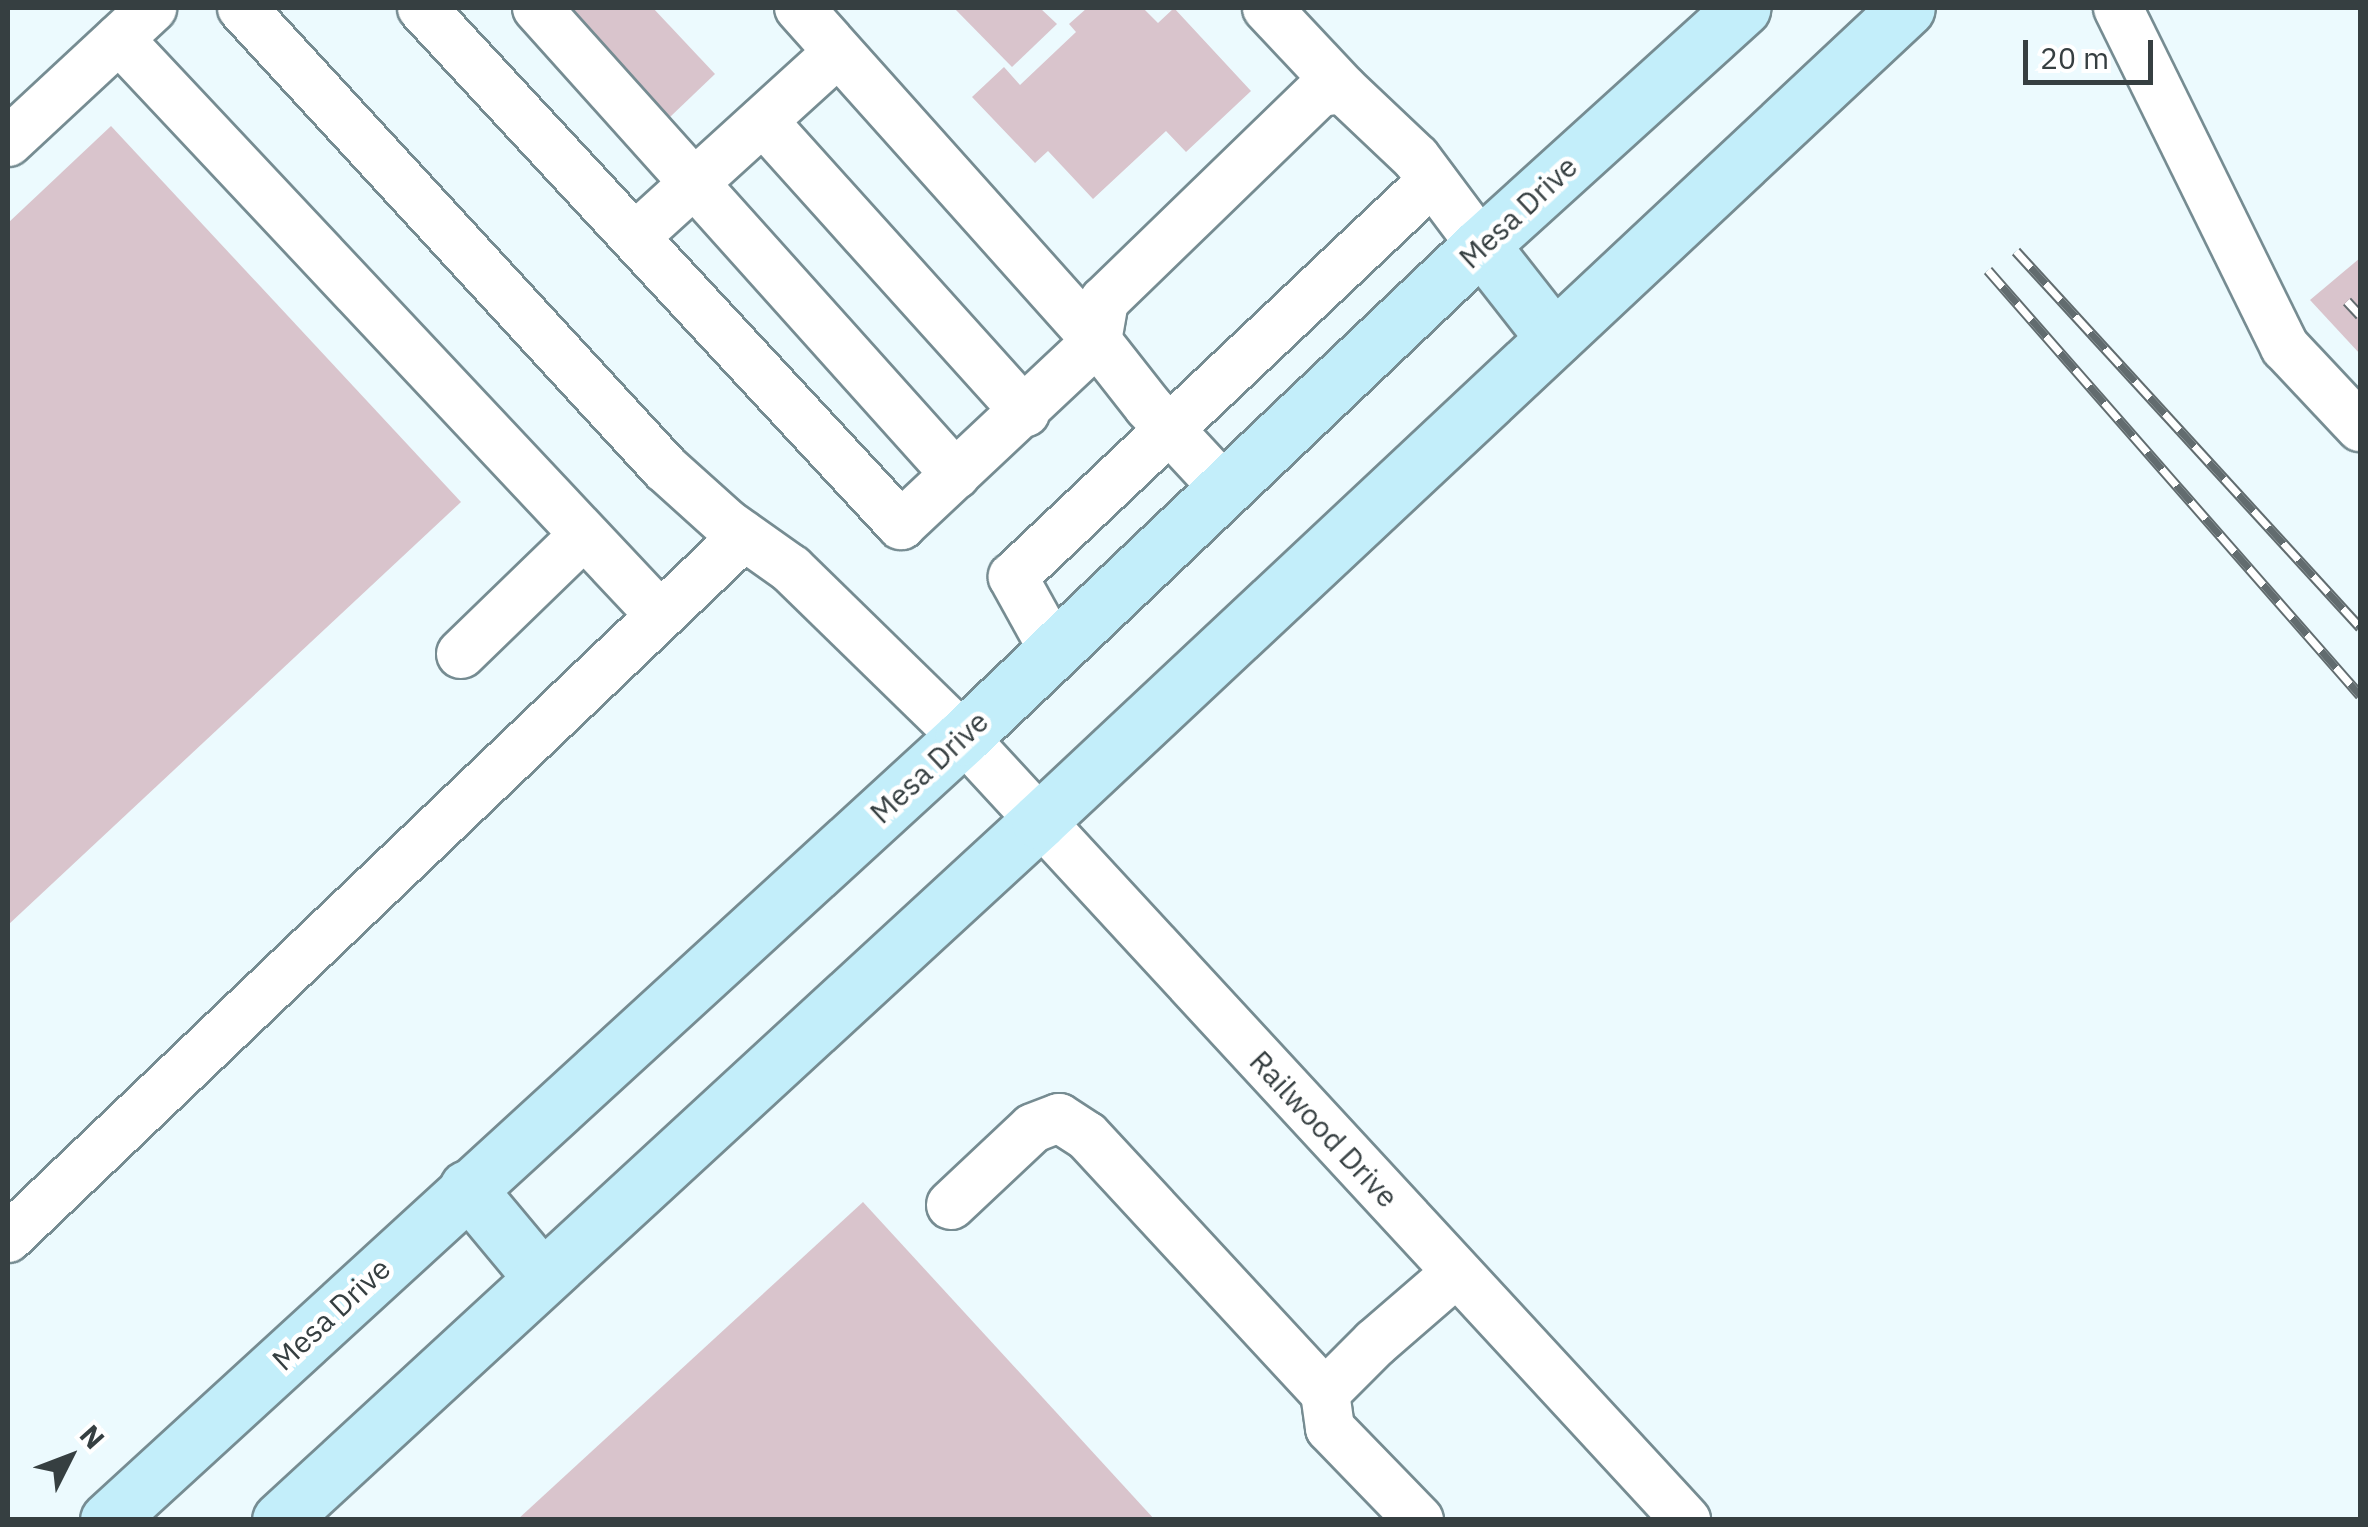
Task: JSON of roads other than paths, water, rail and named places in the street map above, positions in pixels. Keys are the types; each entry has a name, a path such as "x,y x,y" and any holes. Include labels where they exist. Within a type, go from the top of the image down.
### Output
{"main road":[{"name":"Mesa Drive","path":"108,1520 964,737 1481,246 1742,8"},
{"path":"280,1520 1039,821 1907,8"},
{"path":"1481,246 1554,338"},
{"path":"467,1188 542,1278"}],"street":[{"name":"Railwood Drive","path":"242,8 665,468 744,536 791,569 964,737 1686,1520"},
{"path":"422,8 901,524 1097,341 1104,301 1320,92 1342,89"},
{"path":"536,8 697,181 956,475"},
{"path":"799,8 1224,489"},
{"path":"1268,8 1342,89 1416,158 1481,246"},
{"path":"2118,8 2285,347 2360,428"},
{"path":"8,142 136,23 584,535 660,615"},
{"path":"636,236 838,52"},
{"path":"763,121 1025,412"},
{"path":"1054,651 1014,577 1432,180"},
{"path":"462,654 584,535"},
{"path":"8,1238 744,536"},
{"path":"951,1205 1034,1128 1059,1118 1087,1136 1325,1393 1330,1428 1418,1520"},
{"path":"1325,1393 1374,1343 1458,1272"}],"railway":[{"path":"2016,251 2360,627"},
{"path":"1988,270 2360,695"},
{"path":"2347,301 2360,315"}]}
